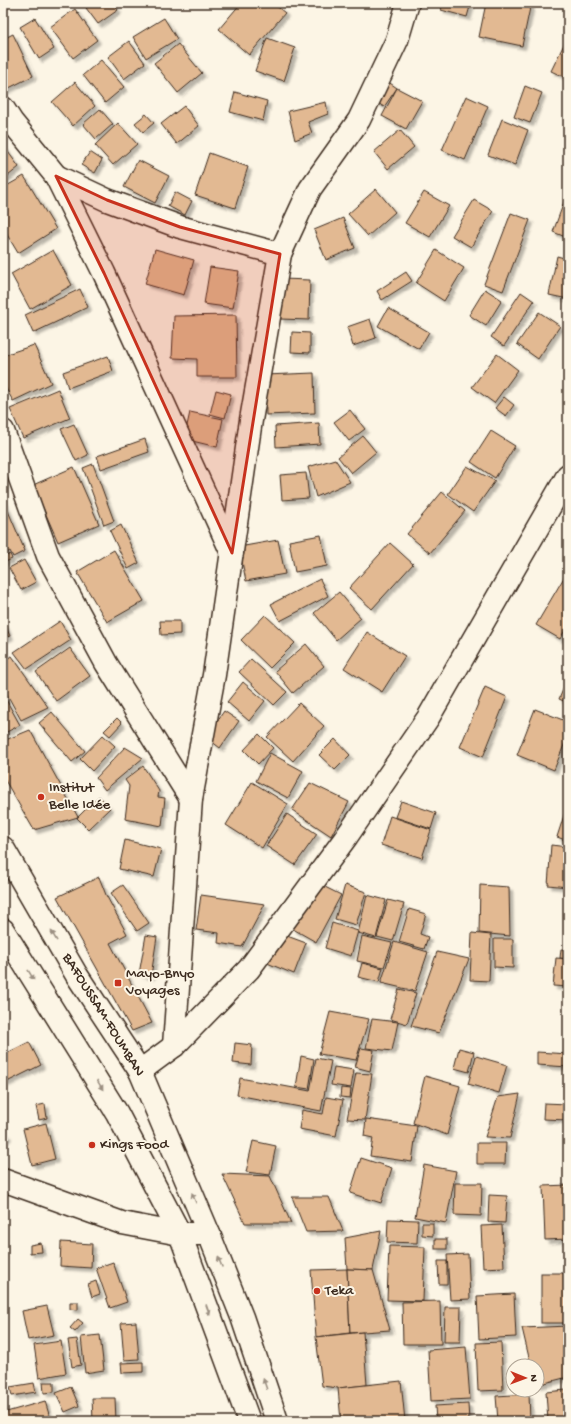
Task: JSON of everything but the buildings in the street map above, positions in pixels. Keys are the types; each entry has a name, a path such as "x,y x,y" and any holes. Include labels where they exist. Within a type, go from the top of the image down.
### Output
{"main road":[{"path":"174,1046 191,799 214,675 251,420 280,254 310,189 359,120 397,40 408,3"},
{"path":"3,108 12,122 56,176 104,273 232,553"},
{"path":"56,176 107,200 180,227 280,254"},
{"path":"3,431 48,556 106,663 191,799"},
{"path":"140,1071 174,1046 249,970 347,836 428,718 568,475"},
{"name":"BAFOUSSAM-FOUMBAN","path":"3,848 76,974 140,1071 242,1316 277,1421"},
{"path":"3,930 117,1113 180,1234 249,1421"},
{"path":"3,1180 122,1223 180,1234 209,1234"}],"highlighted area":[{"path":"56,176 107,200 180,227 280,254 232,553 104,273"}],"place":[{"name":"Institut Belle Idée","path":"41,797"},
{"name":"Mayo-Bnyo Voyages","path":"118,983"},
{"name":"Kings Food","path":"92,1145"},
{"name":"Teka","path":"317,1291"}]}
